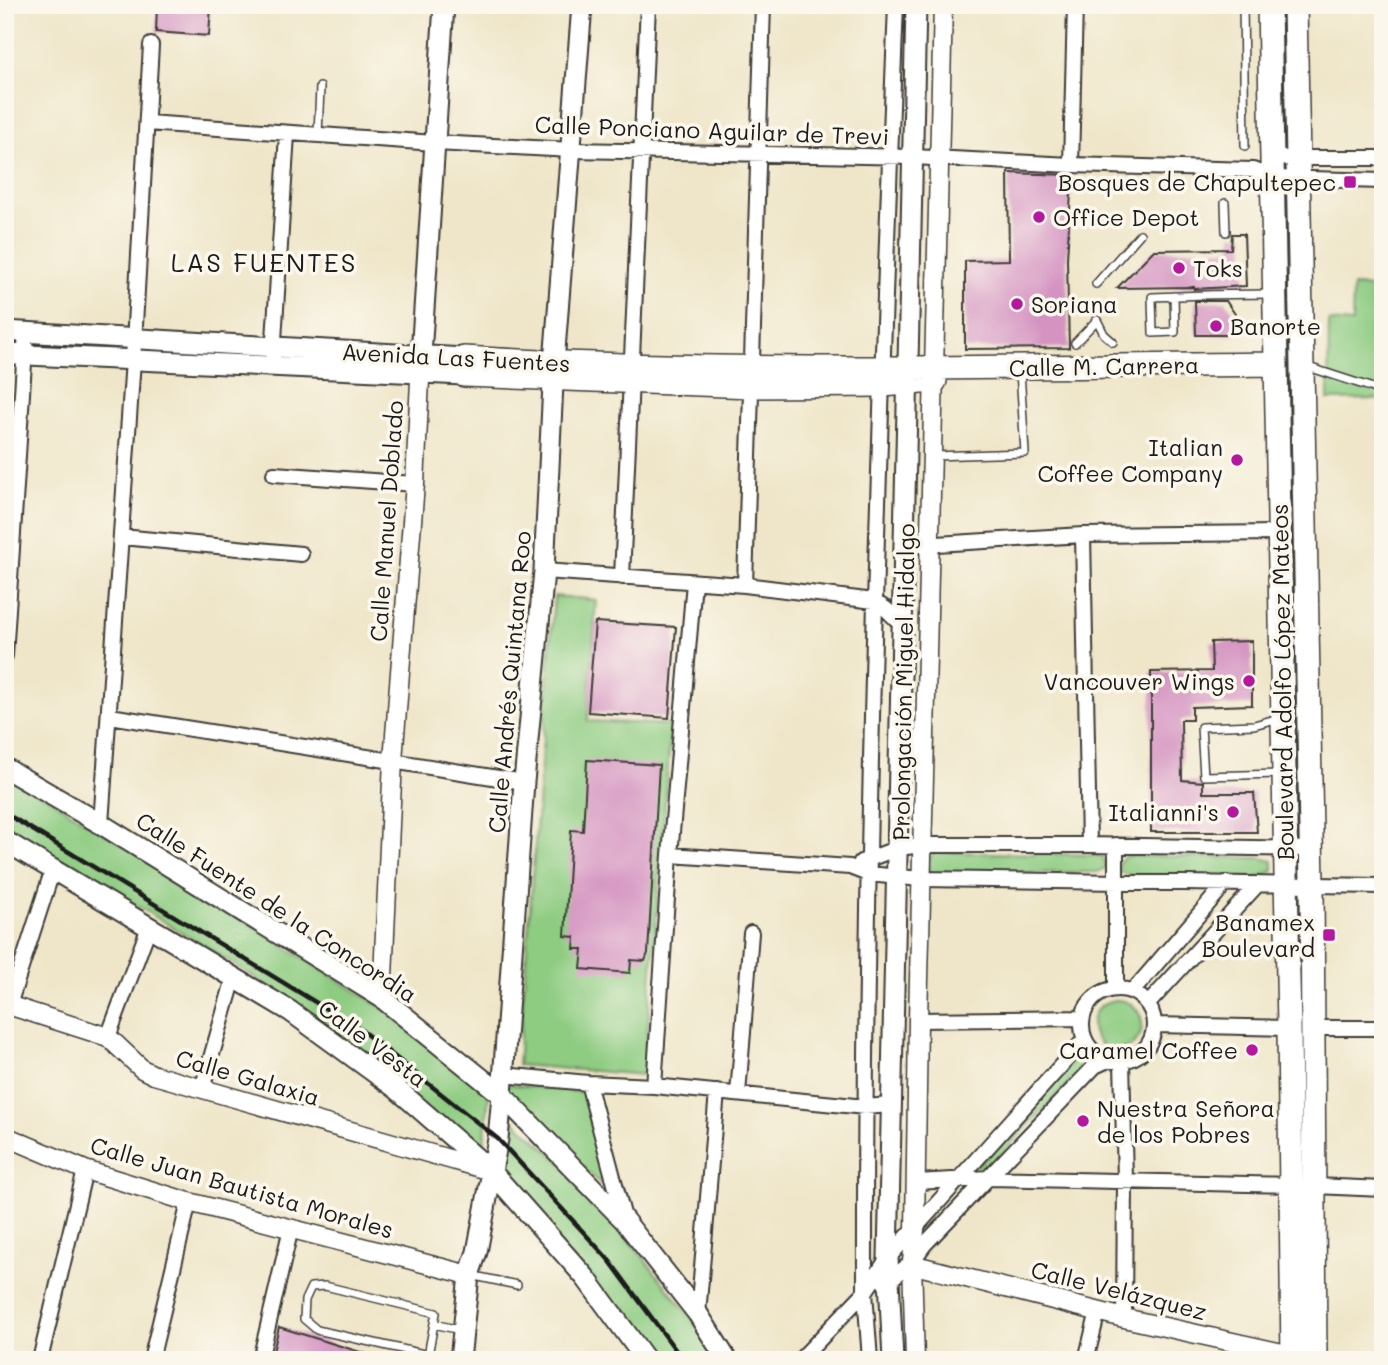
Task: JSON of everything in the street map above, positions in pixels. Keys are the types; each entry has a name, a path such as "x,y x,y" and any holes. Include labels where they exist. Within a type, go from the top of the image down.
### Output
{"main road":[{"name":"Calle Manuel Doblado","path":"421,364 444,5"},
{"name":"Calle Andrés Quintana Roo","path":"460,1360 470,1275 477,1252 498,1139 502,1096 524,782 544,571 554,371 582,5"},
{"name":"Prolongación Miguel Hidalgo","path":"893,1360 888,1258 916,5"},
{"name":"Boulevard Adolfo López Mateos","path":"1269,5 1289,1028 1292,1357"},
{"name":"Boulevard Adolfo López Mateos","path":"1294,5 1312,884 1315,1360"},
{"name":"Avenida Las Fuentes","path":"5,331 134,338 273,357"},
{"name":"Avenida Las Fuentes","path":"15,354 133,360 273,357 554,371 752,376 908,376"},
{"name":"Calle M. Carrera","path":"908,376 1019,367 1276,364"},
{"name":"Calle Fuente de la Concordia","path":"5,768 101,824 382,998 502,1096 624,1220 698,1314 727,1360"},
{"name":"Calle Vesta","path":"5,841 290,1011 397,1089 491,1171 585,1278 646,1360"}],"street":[{"path":"622,577 648,5"},
{"path":"745,585 763,5"},
{"path":"870,1360 865,1292 868,859 874,601 896,5"},
{"name":"Prolongación Miguel Hidalgo","path":"915,1360 912,1262 915,1230 943,5"},
{"path":"1071,165 1075,5"},
{"path":"101,824 122,537 151,46"},
{"name":"Calle Ponciano Aguilar de Trevi","path":"147,123 435,144 572,150 912,157 1253,170 1274,168"},
{"path":"273,357 287,134"},
{"path":"1274,168 1299,169 1383,158"},
{"path":"1274,168 1383,181"},
{"path":"5,656 15,354 26,331"},
{"name":"Calle Manuel Doblado","path":"382,998 393,760 415,484 421,364"},
{"name":"Calle M. Carrera","path":"1276,364 1301,364"},
{"path":"274,474 415,484"},
{"path":"904,546 1083,535 1279,533"},
{"path":"1083,535 1089,845"},
{"path":"122,537 301,554"},
{"path":"544,571 745,585 874,601 902,625"},
{"path":"654,1086 670,855 694,582"},
{"path":"110,716 524,782"},
{"path":"850,867 898,848 923,845 1311,849"},
{"path":"1116,845 1116,988"},
{"path":"670,855 850,867 868,874 921,879 1383,886"},
{"path":"7,1004 53,869"},
{"path":"1133,991 1226,883"},
{"path":"1148,1004 1258,884"},
{"path":"108,1037 149,927"},
{"path":"738,1094 751,933"},
{"path":"202,1089 234,978"},
{"path":"865,1292 890,1281 912,1262 924,1245 1095,1066 1134,1058 1144,1050 1152,1039 1153,1013 1148,1004 1133,991 1116,988 1097,995 1088,1004 1082,1018 1084,1039 1091,1050 1115,1060"},
{"name":"Calle Galaxia","path":"7,1004 108,1037 142,1069 154,1075 491,1171"},
{"path":"918,1020 1082,1018"},
{"path":"1154,1025 1289,1028"},
{"path":"1313,1028 1383,1028"},
{"path":"800,1360 865,1292 888,1258 1084,1039"},
{"path":"1115,1060 1125,1180 1124,1318"},
{"path":"503,1075 654,1086 865,1107 891,1105"},
{"path":"588,1083 624,1220"},
{"path":"698,1314 717,1092"},
{"name":"Calle Juan Bautista Morales","path":"5,1136 85,1170 189,1202 470,1275"},
{"path":"40,1360 85,1170"},
{"path":"916,1182 989,1178 1290,1185"},
{"path":"1315,1186 1383,1189"},
{"path":"151,1360 189,1202"},
{"path":"260,1360 291,1228"},
{"name":"Calle Velázquez","path":"912,1262 1124,1318 1315,1360"},
{"path":"1086,1360 1098,1311"}],"lane":[{"path":"1243,5 1245,146"},
{"path":"318,135 320,87"},
{"path":"1225,203 1226,232"},
{"path":"1096,284 1140,234"},
{"path":"1174,296 1175,332 1153,333 1152,297 1174,296 1275,294"},
{"path":"1075,343 1097,320 1104,334 1113,342"},
{"path":"1301,364 1373,388 1383,388"},
{"path":"932,456 1025,453 1019,367"},
{"path":"1283,717 1254,725 1201,727 1203,776 1284,774"},
{"path":"470,1275 517,1285"},
{"path":"325,1286 436,1313 433,1324 428,1354 317,1330 304,1319 305,1300 311,1287 325,1286"},
{"path":"433,1324 463,1331"}],"green space":[{"path":"1353,286 1383,288 1383,399 1328,400 1329,321 1352,323"},
{"path":"554,596 596,600 588,721 671,725 644,1075 518,1065"},
{"path":"5,771 383,1008 489,1092 483,1156 290,1000 221,956 5,830"},
{"path":"935,852 1098,855 1104,860 1106,867 1098,872 934,874 927,870 930,856"},
{"path":"1126,856 1261,858 1273,861 1273,871 1255,879 1129,875 1119,872 1119,862"},
{"path":"1117,1000 1134,1008 1142,1025 1134,1042 1117,1050 1100,1042 1092,1025 1100,1008"},
{"path":"1076,1057 1082,1061 1083,1067 984,1173 973,1171"},
{"path":"507,1084 582,1092 613,1196 508,1095"},
{"path":"508,1115 582,1181 725,1360 654,1360 501,1176"}],"building":[{"path":"157,5 211,5 209,36 156,32"},
{"name":"Soriana","path":"1008,173 1072,175 1067,259 1069,348 965,349 965,261 1009,260"},
{"name":"Toks","path":"1232,234 1244,234 1246,286 1194,289 1117,288 1154,250 1231,249"},
{"name":"Banorte","path":"1195,301 1226,301 1237,317 1237,335 1196,335"},
{"path":"595,622 676,627 669,718 588,712"},
{"path":"1252,641 1252,705 1192,707 1192,720 1181,720 1182,780 1203,782 1203,793 1254,793 1257,832 1151,832 1151,672 1212,671 1211,642"},
{"path":"587,760 659,765 648,953 645,961 631,960 630,973 581,969 583,949 574,949 575,937 565,936 571,830 583,831"},
{"path":"279,1327 376,1357 375,1360 271,1360"}],"railway":[{"path":"5,813 361,1030 498,1139 609,1260 683,1360"}],"place":[{"name":"Bosques de Chapultepec","path":"1350,182"},
{"name":"Office Depot","path":"1039,217"},
{"name":"Toks","path":"1179,268"},
{"name":"Soriana","path":"1017,304"},
{"name":"Banorte","path":"1216,326"},
{"name":"Italian Coffee Company","path":"1237,460"},
{"name":"Vancouver Wings","path":"1249,681"},
{"name":"Italianni's","path":"1233,812"},
{"name":"Banamex Boulevard","path":"1329,935"},
{"name":"Caramel Coffee","path":"1252,1050"},
{"name":"Nuestra Señora de los Pobres","path":"1083,1121"}],"district":[{"name":"LAS FUENTES","path":"264,262"}]}
